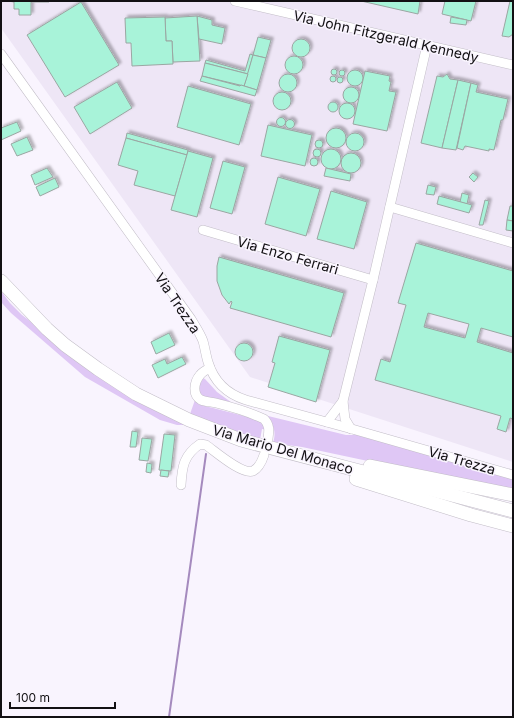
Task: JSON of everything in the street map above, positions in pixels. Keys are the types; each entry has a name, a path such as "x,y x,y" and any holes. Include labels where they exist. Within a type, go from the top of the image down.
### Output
{"highway":[{"name":"Via Mario Del Monaco","path":"1,281 32,314 66,345 98,369 136,394 211,430 241,440 513,511"},
{"path":"297,455 338,460 513,495"},
{"path":"297,455 323,468 335,472 423,500 513,526"}],"street":[{"name":"Via John Fitzgerald Kennedy","path":"235,1 513,65"},
{"path":"332,424 343,401 374,280 427,45"},
{"name":"Via Trezza","path":"1,54 191,319 203,341 210,368 220,385 233,395 252,402 351,428 513,475"},
{"path":"390,208 513,243"},
{"name":"Via Enzo Ferrari","path":"203,230 374,280"},
{"path":"210,368 201,374 197,379 195,394 197,397 202,400 216,403 264,419 270,428 268,439"},
{"path":"339,412 351,428"},
{"path":"181,485 185,459 191,450 200,444 206,445 240,469 247,472 253,471 257,468 264,455"}],"shaded area":[{"path":"1,1 513,1 513,462 250,377 1,28"},
{"path":"1,291 22,315 133,399 185,425 177,425 160,420 85,377 11,313 1,302"},
{"path":"203,378 217,392 235,405 207,398 199,393 199,381"},
{"path":"195,400 205,406 260,420 268,430 262,429 260,440 241,435 190,414"},
{"path":"264,415 346,435 358,433 513,478 513,492 302,447 273,443 275,434 270,421"}],"building":[{"path":"8,1 49,2 31,2 31,15 19,15 19,9 14,9 14,2"},
{"path":"361,1 420,1 418,14"},
{"path":"445,1 476,1 471,21 442,14"},
{"path":"510,1 513,1 513,34 509,37 502,36"},
{"path":"81,2 119,65 65,97 27,35"},
{"path":"197,16 212,20 212,25 225,28 222,44 199,39"},
{"path":"197,16 200,61 173,62 172,41 166,41 165,18"},
{"path":"165,17 166,41 172,41 173,64 132,66 131,43 126,43 125,18"},
{"path":"451,17 467,20 466,25 450,23"},
{"path":"258,37 271,40 266,58 253,55"},
{"path":"301,39 307,42 310,48 307,54 301,57 295,54 292,48 295,42"},
{"path":"250,54 253,55 248,74 205,63 206,60 245,71"},
{"path":"253,55 266,58 257,90 244,86"},
{"path":"294,56 300,59 303,65 300,71 294,74 288,71 285,65 288,59"},
{"path":"205,63 248,74 244,86 202,76"},
{"path":"334,69 337,72 334,75 331,72"},
{"path":"342,70 345,73 342,76 339,73"},
{"path":"355,70 361,72 363,78 361,84 355,86 349,84 347,78 349,72"},
{"path":"365,71 390,76 389,81 391,82 389,91 396,92 387,131 353,124"},
{"path":"288,74 294,77 297,83 294,89 288,92 282,89 279,83 282,77"},
{"path":"447,74 450,79 458,80 442,148 421,143 437,76 443,77"},
{"path":"202,76 257,90 255,96 200,81"},
{"path":"333,76 336,79 333,82 330,79"},
{"path":"340,77 343,80 340,83 337,80"},
{"path":"458,80 471,83 456,150 442,148"},
{"path":"117,82 132,108 90,134 74,107"},
{"path":"471,83 478,85 476,92 508,99 494,150 489,149 489,151 465,146 463,150 457,148"},
{"path":"188,86 251,104 239,145 177,127"},
{"path":"351,87 357,89 359,95 357,101 351,103 345,101 343,95 345,89"},
{"path":"282,92 288,95 291,101 288,107 282,110 276,107 273,101 276,95"},
{"path":"331,102 335,102 337,103 337,111 331,112 328,109 328,105"},
{"path":"347,103 353,105 355,111 353,117 347,119 341,117 339,111 341,105"},
{"path":"279,118 283,118 285,122 283,126 279,126 277,124 277,120"},
{"path":"288,120 292,120 294,124 292,128 288,128 286,126 286,122"},
{"path":"17,122 21,131 1,140 1,128"},
{"path":"268,125 312,135 305,166 261,156"},
{"path":"336,128 343,131 346,138 343,145 336,148 329,145 326,138 329,131"},
{"path":"127,133 188,150 187,155 126,138"},
{"path":"351,133 359,133 364,138 362,149 359,151 351,151 346,146 346,138"},
{"path":"27,137 33,150 17,156 11,144"},
{"path":"126,138 187,155 175,196 134,185 138,171 118,165"},
{"path":"317,140 321,140 323,144 321,148 317,148 315,146 315,142"},
{"path":"315,149 319,149 321,153 319,157 315,157 313,155 313,151"},
{"path":"331,149 338,152 341,159 338,166 331,169 324,166 321,159 324,152"},
{"path":"188,151 213,158 197,217 171,210"},
{"path":"351,153 358,156 361,163 358,170 351,173 344,170 341,163 344,156"},
{"path":"312,158 316,158 318,162 316,166 312,166 310,164 310,160"},
{"path":"223,161 245,167 232,214 210,208"},
{"path":"47,168 53,177 35,185 31,175"},
{"path":"326,168 351,174 350,181 324,176"},
{"path":"473,173 478,177 474,182 469,177"},
{"path":"278,177 320,189 306,236 265,224"},
{"path":"55,178 59,187 40,196 36,187"},
{"path":"428,185 436,187 434,195 426,194"},
{"path":"331,191 367,202 354,249 317,239"},
{"path":"462,193 469,195 467,204 460,202"},
{"path":"439,196 472,205 469,213 437,204"},
{"path":"485,200 489,201 483,225 479,225"},
{"path":"510,206 513,206 513,221 507,220"},
{"path":"507,220 513,221 513,231 506,230"},
{"path":"416,243 513,271 513,337 481,328 477,342 513,353 513,419 510,418 506,432 497,429 501,416 375,380 381,359 390,362 406,305 398,303","holes":["428,313 469,324 465,338 424,327"]},
{"path":"219,257 344,293 331,337 230,308 232,302 231,301 229,304 222,295 217,281 217,266"},
{"path":"169,333 175,345 156,354 151,342"},
{"path":"279,336 330,350 316,402 268,387 275,363 272,362"},
{"path":"244,343 250,346 253,352 250,358 244,361 238,358 235,352 238,346"},
{"path":"182,357 186,364 158,378 152,365 165,359 167,364"},
{"path":"132,431 138,432 136,447 130,447"},
{"path":"164,434 175,435 171,471 159,470"},
{"path":"142,438 152,439 148,461 139,460"},
{"path":"147,463 152,464 151,473 146,472"},
{"path":"161,470 169,471 168,477 160,476"}],"waterway":[{"path":"169,717 206,454"}]}
